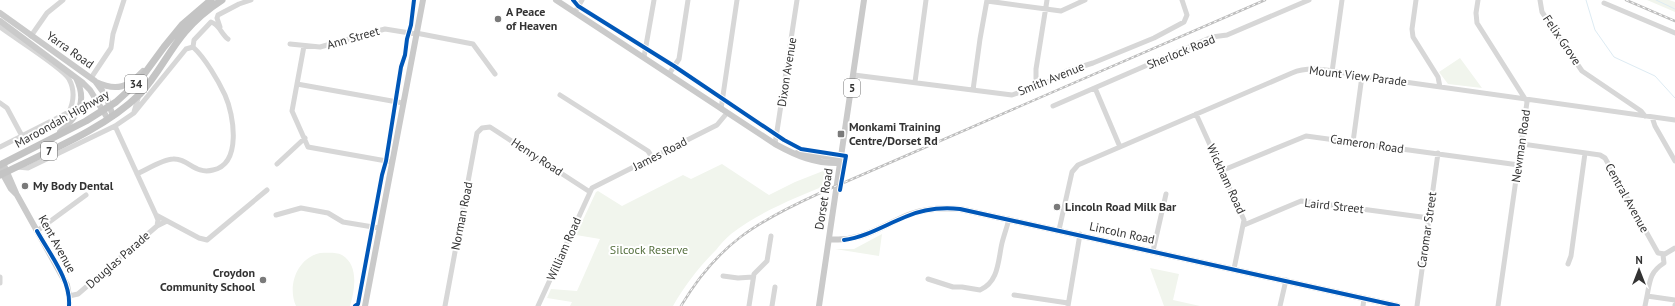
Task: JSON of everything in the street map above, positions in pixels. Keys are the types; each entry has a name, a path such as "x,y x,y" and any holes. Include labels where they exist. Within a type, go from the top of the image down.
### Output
{"highway":[{"name":"Maroondah Highway","path":"2,170 56,136 106,109 139,81 182,25 211,0"},
{"name":"Maroondah Highway","path":"2,170 16,167 111,118 140,94 157,74 184,33 196,20 222,0"}],"main road":[{"path":"365,306 422,0"},
{"path":"556,0 775,144 793,152 801,158 827,163 834,167 839,176"},
{"name":"Dorset Road","path":"819,306 864,0"},
{"name":"Yarra Road","path":"0,12 93,80 106,96 106,109"},
{"name":"Yarra Road","path":"0,22 73,75 90,90 106,109 111,118"},
{"path":"49,59 54,52"},
{"path":"90,90 93,87 93,80 113,88 130,84 158,56"},
{"path":"56,136 75,117 79,110 81,92 78,82 73,75"},
{"path":"793,152 841,161"},
{"path":"827,163 841,161"},
{"name":"Kent Avenue","path":"2,170 67,284 69,306"},
{"name":"Lincoln Road","path":"829,239 842,240 855,238 912,214 934,209 965,209 1398,306"}],"street":[{"path":"31,36 47,13 63,0"},
{"path":"93,80 111,48 113,34 124,0"},
{"path":"220,29 217,18 218,15 239,4 251,0"},
{"path":"575,12 582,0"},
{"path":"644,57 654,0"},
{"path":"669,74 679,59 688,0"},
{"path":"721,109 737,0"},
{"name":"Dixon Avenue","path":"775,144 798,0"},
{"path":"915,82 926,0"},
{"path":"973,90 987,0 1045,10 1061,11 1085,0"},
{"path":"1036,87 1036,69 1047,0"},
{"name":"Smith Avenue","path":"854,75 1012,95 1046,83 1067,71 1093,63 1154,38 1184,22 1187,15 1182,0"},
{"name":"Sherlock Road","path":"1053,106 1212,38 1227,35 1309,0"},
{"path":"1332,72 1342,0"},
{"path":"1416,0 1412,29 1413,37 1438,77 1440,87"},
{"name":"Newman Road","path":"1478,0 1476,13 1477,23 1526,99 1527,106 1498,306"},
{"name":"Felix Grove","path":"1540,0 1542,12 1582,70 1630,103 1645,116"},
{"path":"1604,3 1675,33"},
{"path":"137,174 173,159 183,161 200,170 212,171 226,164 230,158 233,130 229,105 218,82 193,47 194,40 209,22 215,23 224,36 228,39"},
{"path":"0,27 49,59 66,75 73,87 72,104 69,112 0,147"},
{"name":"Ann Street","path":"290,44 320,47 385,29 473,44 495,74"},
{"path":"304,46 292,111 308,147 392,162"},
{"path":"16,167 28,168 114,126 134,113 186,49 193,47"},
{"name":"Mount View Parade","path":"1059,230 1073,169 1078,165 1298,71 1308,69 1675,120"},
{"path":"1353,142 1362,76"},
{"path":"297,84 403,103"},
{"path":"1095,88 1120,147"},
{"path":"134,113 140,94"},
{"path":"560,95 648,151 652,157"},
{"path":"0,103 7,108 22,136"},
{"path":"1629,113 1630,103"},
{"name":"James Road","path":"590,192 596,186 717,125 727,113"},
{"name":"Wickham Road","path":"1196,114 1244,220 1234,269"},
{"path":"1652,117 1655,126 1675,161"},
{"path":"114,126 156,215 158,220 157,226"},
{"name":"Henry Road","path":"482,128 490,128 590,192"},
{"name":"Norman Road","path":"445,306 477,133 482,128"},
{"name":"Cameron Road","path":"1222,171 1303,136 1519,165"},
{"path":"277,164 305,138"},
{"name":"Central Avenue","path":"1522,144 1600,154 1605,158 1658,252 1662,255"},
{"name":"Caromar Street","path":"1417,306 1438,153"},
{"path":"1568,264 1571,256 1585,153"},
{"path":"156,215 199,238 207,240 267,190"},
{"name":"William Road","path":"538,306 590,192"},
{"path":"1153,251 1166,194"},
{"path":"37,231 86,195"},
{"name":"Laird Street","path":"1244,225 1301,201 1429,218"},
{"path":"276,215 301,208 328,213 343,222 379,228"},
{"path":"928,279 953,287 980,290 986,286 993,278 999,266 1001,246 1009,219"},
{"name":"Douglas Parade","path":"69,296 78,294 82,291 157,226 167,221"},
{"path":"1014,296 1068,304 1080,234"},
{"path":"749,306 753,277 755,271 764,266 767,261 771,236"},
{"path":"1645,306 1652,274 1664,263 1662,255 1675,248"},
{"path":"0,276 0,283"},
{"path":"722,276 738,278 753,277"},
{"path":"1280,306 1286,280"},
{"path":"772,306 775,287"},
{"path":"1647,296 1675,300"},
{"path":"1363,306 1364,299"}],"green space":[{"path":"1647,0 1669,0 1675,2 1675,12"},
{"path":"1460,58 1482,88 1448,84 1439,72"},
{"name":"Silcock Reserve","path":"722,164 769,195 795,182 823,171 832,183 767,211 731,234 698,270 673,306 570,306 572,302 547,298 551,289 577,291 600,239 576,235 596,192 598,191 622,206 683,175 691,179"},
{"path":"882,234 879,256 835,249 854,249"},
{"path":"320,253 340,254 347,259 351,265 354,285 350,306 296,306 293,290 296,274 305,261"},
{"path":"1150,268 1179,274 1173,300 1200,306 1164,306"}],"waterway":[{"path":"1586,0 1595,30 1614,57 1655,76 1675,98"},
{"path":"1656,0 1675,9"}],"railway":[{"path":"681,306 709,266 724,251 740,237 776,214 820,193 1265,0"},
{"path":"1626,0 1675,21"}],"cycle path":[{"path":"355,306 358,304 382,175 386,161 401,67 411,25 414,0"},
{"path":"573,0 578,6 674,66 784,140 801,149 846,156 840,190"},
{"path":"844,240 868,234 905,217 925,210 946,208 960,209 1398,306"},
{"path":"37,231 67,286 69,306"}],"place":[{"name":"A Peace of Heaven","path":"498,19"},
{"name":"Monkami Training Centre/Dorset Rd","path":"841,134"},
{"name":"My Body Dental","path":"25,186"},
{"name":"Lincoln Road Milk Bar","path":"1057,207"},
{"name":"Croydon Community School","path":"263,280"}]}
